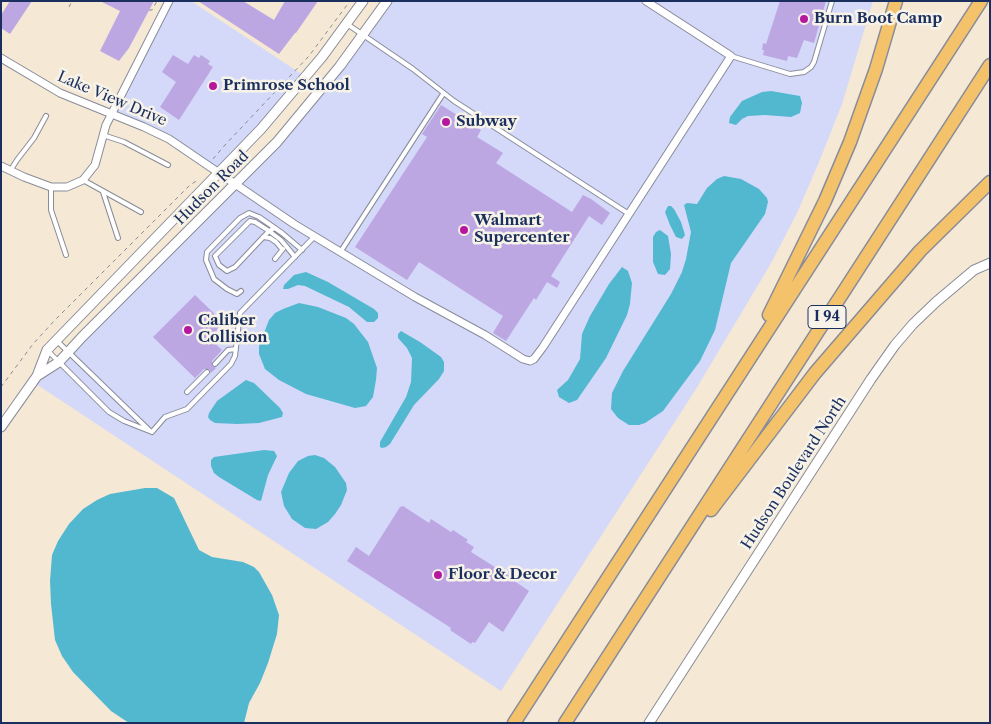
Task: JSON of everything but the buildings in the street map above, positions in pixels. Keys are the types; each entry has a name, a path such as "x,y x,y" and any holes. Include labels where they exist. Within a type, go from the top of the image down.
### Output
{"highway":[{"path":"745,365 837,174 866,100 896,1"},
{"name":"I 94","path":"514,723 981,1"},
{"name":"I 94","path":"565,723 990,65"},
{"path":"664,569 741,473 815,373 920,252 990,182"}],"street":[{"path":"1,166 51,186 67,187 83,180 95,165 102,135 169,1"},
{"name":"Hudson Road","path":"1,427 37,376 47,350 282,106 363,1"},
{"name":"Hudson Road","path":"37,376 59,362 236,184 292,124 340,66 387,1"},
{"path":"629,214 731,56 646,1"},
{"name":"Lake View Drive","path":"1,58 54,90 164,136 314,236 523,359 530,361 536,358 629,214"},
{"name":"Hudson Boulevard North","path":"649,723 895,345 936,302 974,270 990,263"}],"lane":[{"path":"731,56 792,74 804,72 814,62 832,1"},
{"path":"347,24 412,69 443,94 629,214"},
{"path":"341,251 443,94"},
{"path":"10,171 34,138 46,116"},
{"path":"102,135 124,142 168,165"},
{"path":"83,180 141,212"},
{"path":"51,186 51,210 66,255"},
{"path":"103,192 118,238"},
{"path":"241,291 237,294 227,289 214,278 206,260 207,252 240,218 249,213 259,217 302,250"},
{"path":"275,228 268,231 235,267 228,271 219,265 216,256 250,221 255,222 268,231 295,257"},
{"path":"152,432 165,417 187,409 231,364 236,349 240,312 314,236"},
{"path":"263,237 270,238 284,247"},
{"path":"275,258 284,247"},
{"path":"56,340 152,432"},
{"path":"215,364 228,350 236,349"},
{"path":"47,350 109,412 124,421 152,432"},
{"path":"187,392 207,372"}],"path":[{"path":"69,7 72,1"},
{"path":"149,10 152,10 157,1"},
{"path":"219,152 305,61 350,1"},
{"path":"1,387 55,320 190,185 200,179"}],"shaded area":[{"name":"Primrose School","path":"169,1 191,1 306,77 219,173 169,139 113,114"},
{"path":"387,1 873,1 842,104 797,213 770,265 696,389 501,691 33,382 59,362 277,142"}],"water":[{"path":"771,91 800,96 802,103 800,113 791,117 748,116 736,125 729,123 730,117 742,101 762,92"},
{"path":"724,176 741,179 759,189 768,202 765,214 731,263 715,330 700,361 663,411 645,423 629,425 618,418 611,409 612,393 682,272 691,232 684,205 687,203 697,204 707,188 717,179"},
{"path":"668,206 674,209 681,222 685,235 682,239 676,237 670,225 665,212"},
{"path":"660,230 668,236 671,254 670,269 665,275 658,274 653,262 653,237"},
{"path":"622,267 628,271 632,283 627,315 606,358 577,400 569,403 559,397 557,390 568,380 580,359 582,334 590,316 609,284"},
{"path":"306,272 328,282 374,309 378,313 378,318 374,322 367,322 349,307 305,286 298,285 283,289 284,285 294,275"},
{"path":"299,303 318,307 346,318 354,324 368,342 377,368 373,397 366,406 355,408 306,394 279,380 265,369 259,354 259,346 269,320 275,313"},
{"path":"401,331 441,357 444,362 444,371 439,379 414,405 390,444 382,448 380,447 380,442 406,397 411,382 412,358 407,348 398,338 398,334"},
{"path":"246,380 254,383 280,408 283,413 282,417 259,423 237,424 215,423 210,420 208,417 209,413 217,401"},
{"path":"264,450 274,451 277,456 268,475 261,501 219,477 214,473 211,466 211,460 214,457"},
{"path":"315,455 324,458 335,467 346,483 347,490 335,514 328,522 316,529 305,528 292,519 284,506 281,492 289,473 298,461"},
{"path":"145,488 157,488 174,498 199,550 212,557 243,562 254,567 259,572 272,595 279,615 277,634 260,683 249,703 244,723 129,723 111,711 73,672 62,656 55,640 50,581 52,555 58,541 69,524 83,509 97,500 110,494"}],"place":[{"name":"Burn Boot Camp","path":"804,19"},
{"name":"Primrose School","path":"213,86"},
{"name":"Subway","path":"446,122"},
{"name":"Walmart Supercenter","path":"464,230"},
{"name":"Caliber Collision","path":"188,330"},
{"name":"Floor & Decor","path":"438,575"}]}
